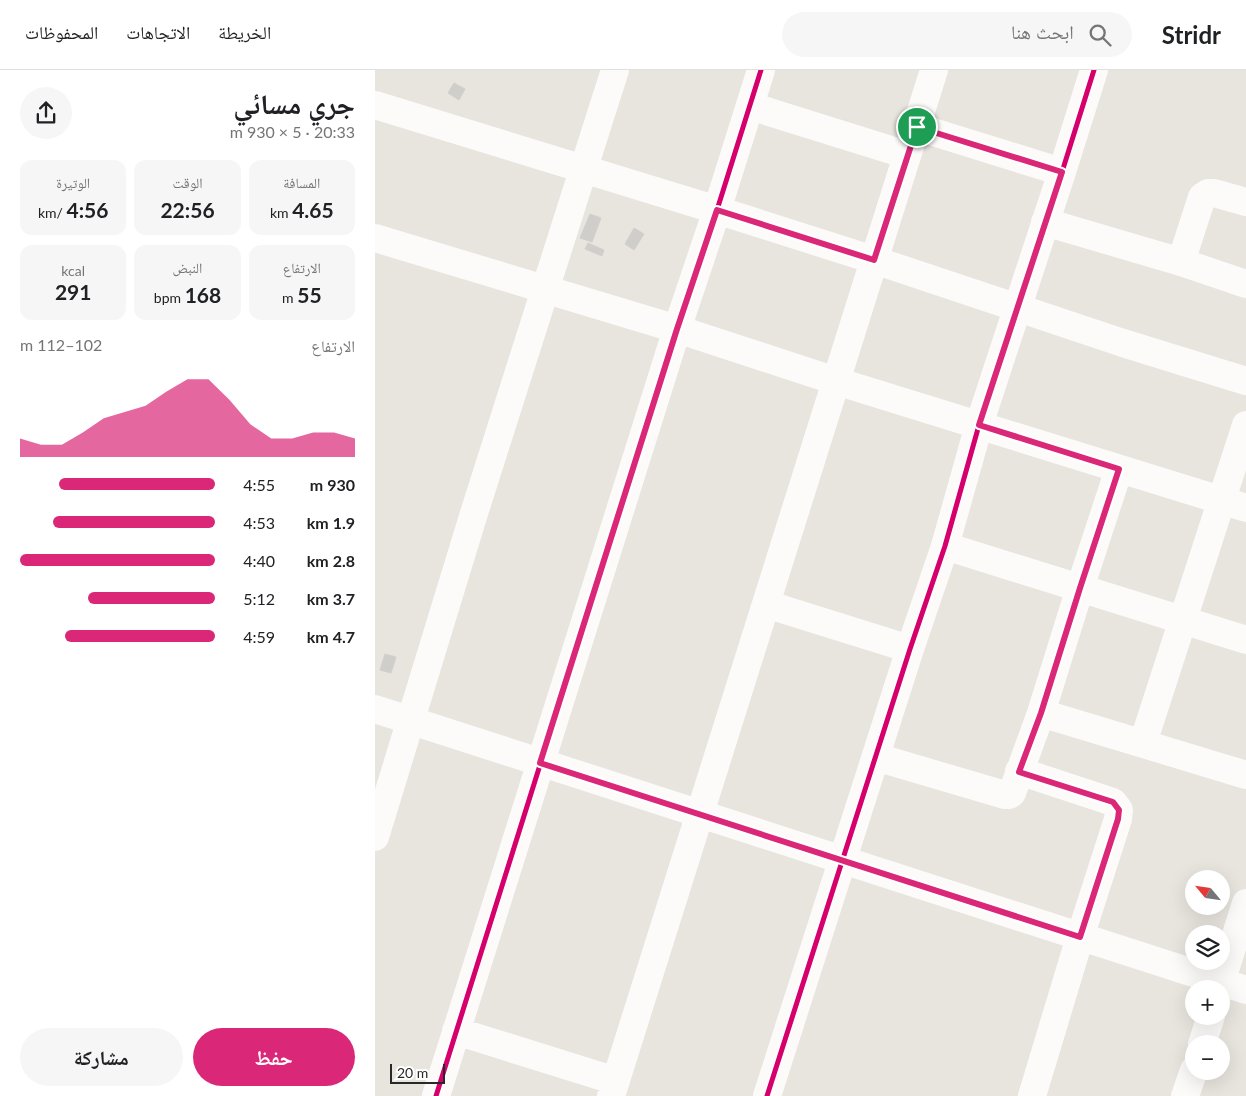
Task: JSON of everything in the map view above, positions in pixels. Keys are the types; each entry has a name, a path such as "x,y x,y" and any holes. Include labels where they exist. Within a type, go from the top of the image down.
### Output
{"street":[{"path":"375,837 475,510 615,70"},
{"path":"436,1096 677,329 761,70"},
{"path":"456,1031 613,1089 934,70"},
{"path":"767,1096 910,649 945,546 979,425 1094,70"},
{"path":"375,105 717,210 1123,343 1246,381"},
{"path":"750,106 907,154"},
{"path":"917,127 1062,172"},
{"path":"1181,262 1202,197 1208,193 1214,193 1246,202"},
{"path":"1045,222 1181,262 1246,284"},
{"path":"375,238 677,329 836,381 1234,504"},
{"path":"1143,743 1183,620 1234,504 1246,425"},
{"path":"876,757 1005,795 1012,793 1041,713 1119,469"},
{"path":"945,546 1246,640"},
{"path":"766,604 910,649"},
{"path":"375,710 843,860 1208,980"},
{"path":"1041,713 1246,775"},
{"path":"1019,772 1113,802 1119,810 1118,819 1032,1096"},
{"path":"1230,982 1246,903"},
{"path":"1185,1096 1191,1080"}],"building":[{"path":"454,83 465,89 459,100 448,93"},
{"path":"590,214 601,218 592,242 580,238"},
{"path":"634,228 644,234 634,250 625,244"},
{"path":"588,243 604,250 602,256 585,249"},
{"path":"385,654 396,657 391,673 380,670"}],"cycle path":[{"path":"436,1096 677,329 761,70"},
{"path":"767,1096 910,649 945,546 979,425 1094,70"}],"route":[{"path":"917,127 1062,172 979,425 1119,469 1041,713 1019,772 1113,802 1119,810 1118,819 1080,937 540,763 677,329 717,210 874,260 917,127"}]}
